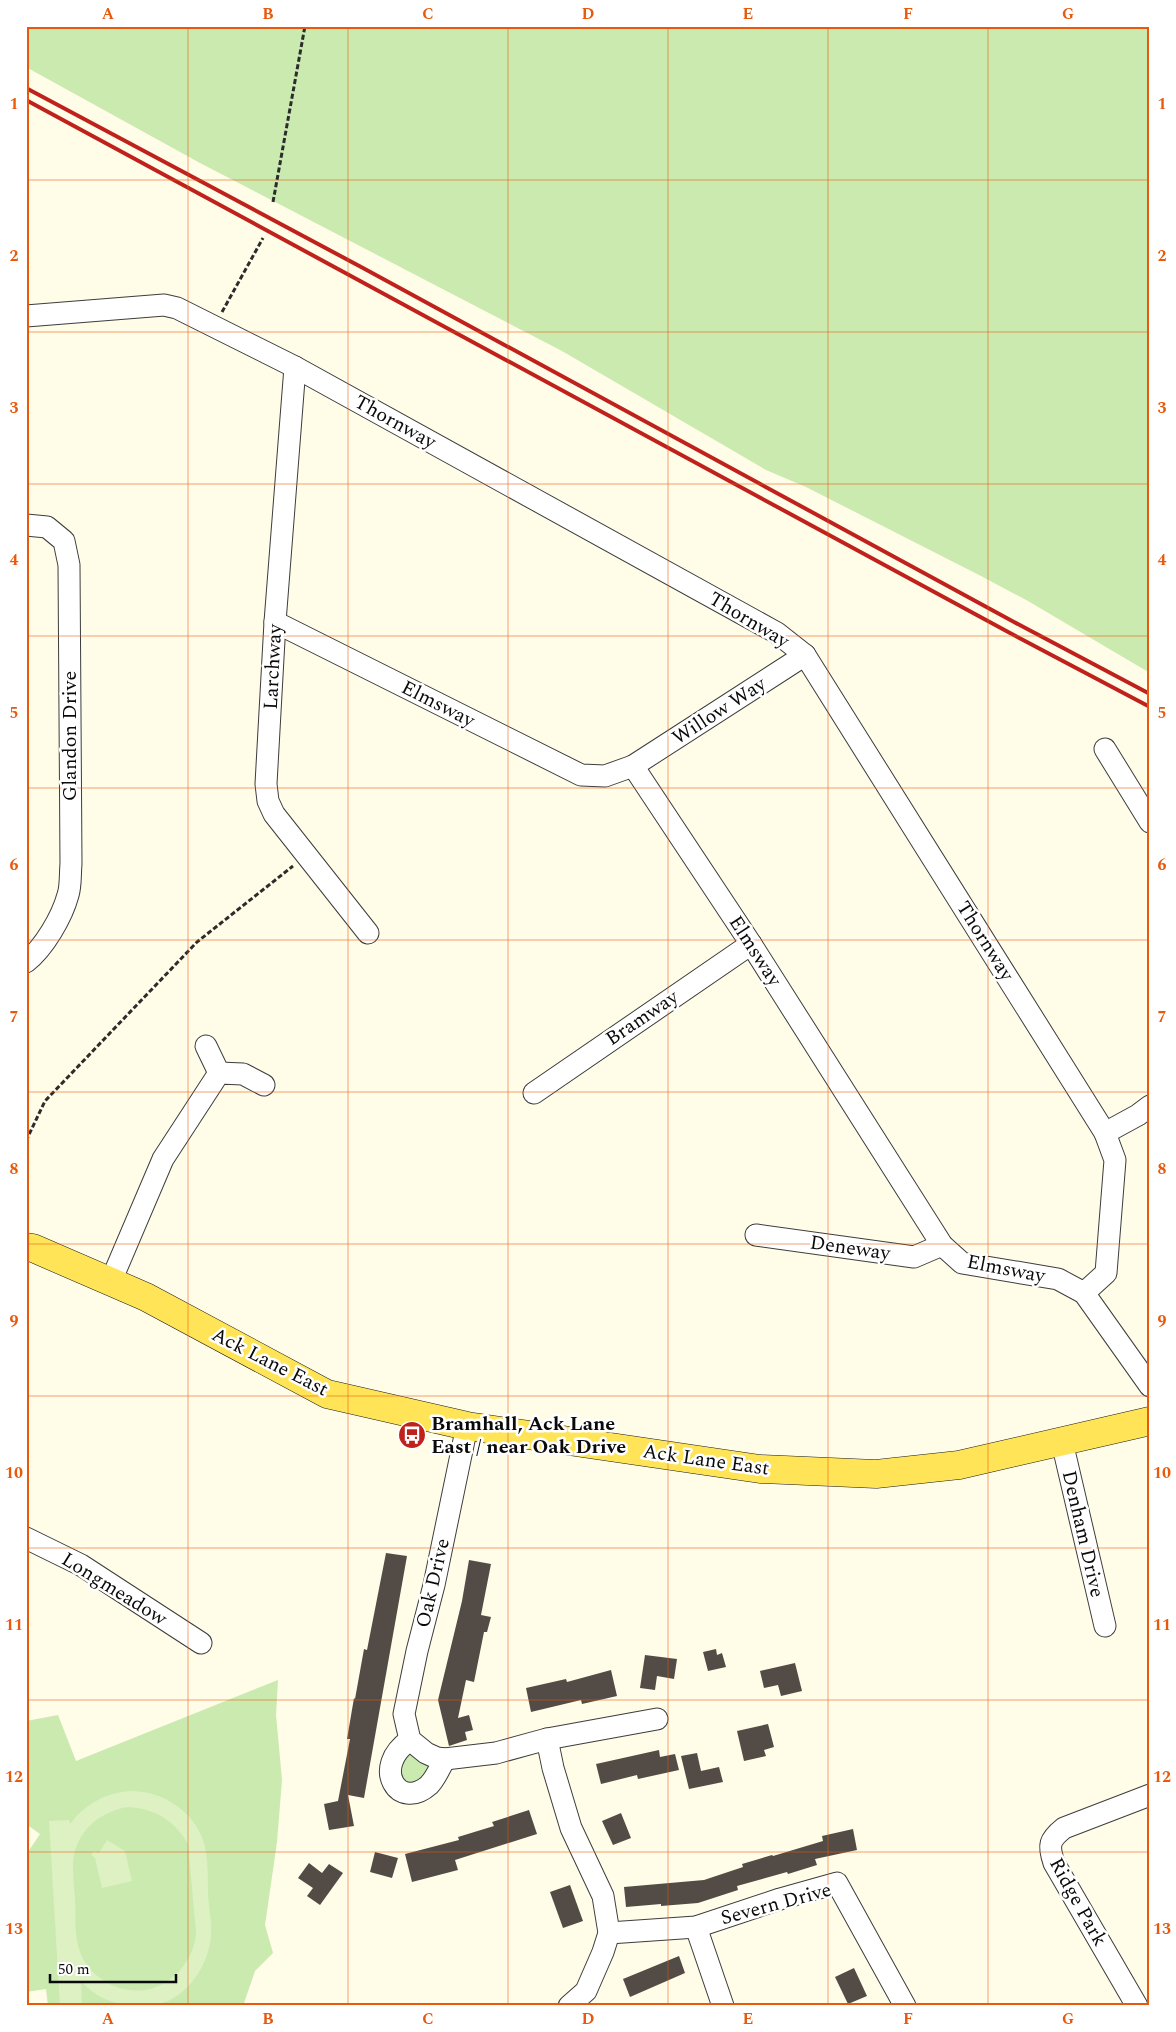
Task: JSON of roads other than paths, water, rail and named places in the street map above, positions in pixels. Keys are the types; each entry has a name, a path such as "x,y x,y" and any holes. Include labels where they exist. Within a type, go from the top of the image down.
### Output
{"main road":[{"name":"Ack Lane East","path":"26,1247 146,1296 327,1394 466,1426 760,1469 834,1474 876,1474 959,1466 1150,1422"}],"street":[{"name":"Thornway","path":"26,316 164,305 177,308 295,367 777,633 805,656 1105,1133 1115,1160 1106,1273 1084,1293"},
{"name":"Larchway","path":"295,367 275,622 266,784 268,801 274,814 368,933"},
{"name":"Glandon Drive","path":"26,525 47,527 64,541 69,564 71,864 68,895 53,928 36,954 26,962"},
{"name":"Elmsway","path":"275,622 581,775 605,776 633,766 751,944 942,1245 962,1263 1058,1278 1084,1293 1150,1386"},
{"name":"Willow Way","path":"633,766 805,656"},
{"path":"1105,748 1150,822"},
{"name":"Bramway","path":"534,1093 751,944"},
{"path":"206,1046 219,1073"},
{"path":"219,1073 243,1074 264,1085"},
{"path":"111,1281 163,1159 219,1073"},
{"path":"1105,1133 1138,1115 1150,1106"},
{"name":"Deneway","path":"756,1235 914,1257 942,1245"},
{"name":"Oak Drive","path":"410,1740 404,1714 417,1651 434,1585 466,1426"},
{"name":"Denham Drive","path":"1062,1442 1105,1626"},
{"name":"Longmeadow","path":"26,1538 81,1565 201,1643"},
{"path":"445,1759 430,1784 422,1790 404,1792 396,1788 390,1772 395,1753 410,1740 426,1754 445,1759 496,1753 547,1739 657,1719"},
{"path":"547,1739 553,1768 571,1828 602,1896 609,1933 586,1991 569,2006"},
{"name":"Ridge Park","path":"1137,2006 1054,1863 1050,1850 1053,1837 1064,1828 1150,1795"},
{"name":"Severn Drive","path":"609,1933 696,1927 780,1899 837,1883 905,2006"},
{"path":"696,1927 723,2006"}],"railway":[{"path":"26,88 1150,694"},
{"path":"26,100 1150,707"}],"place":[{"name":"Bramhall, Ack Lane East / near Oak Drive","path":"412,1435"}]}
